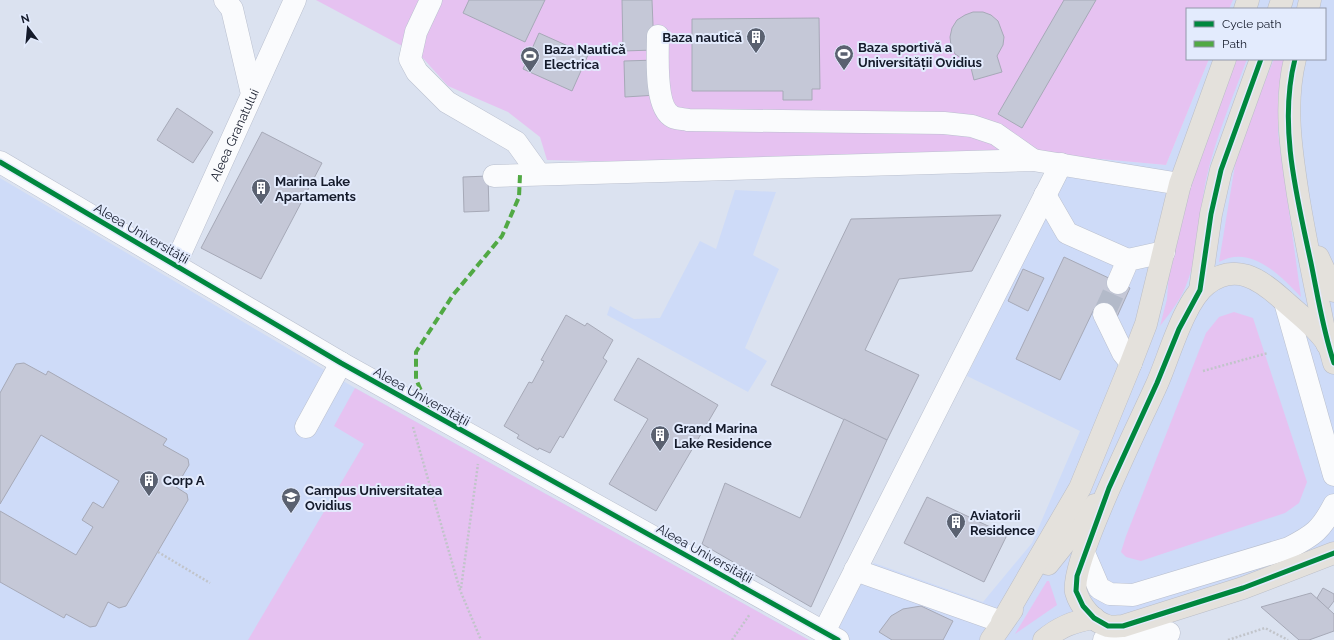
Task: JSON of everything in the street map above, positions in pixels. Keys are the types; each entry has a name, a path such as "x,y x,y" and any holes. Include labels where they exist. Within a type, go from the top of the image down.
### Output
{"main road":[{"path":"991,640 1080,488 1131,363 1146,324 1180,184 1226,60"},
{"path":"1261,60 1221,170 1211,214 1200,290 1179,329 1157,383 1109,488 1084,553 1077,576 1076,591 1083,606 1094,618 1108,626 1170,629 1333,554"},
{"path":"1295,60 1289,102 1289,139 1303,226 1331,354"},
{"path":"1303,226 1334,291"},
{"path":"1200,290 1216,278 1236,274 1257,279 1304,319 1331,354"},
{"path":"1002,622 1109,488"},
{"path":"1044,640 1062,627 1077,620 1094,618"}],"street":[{"path":"225,0 232,9 252,94"},
{"path":"431,0 416,32 410,59 417,72 447,102 516,142 539,174"},
{"name":"Aleea Granatului","path":"174,265 294,2"},
{"path":"658,36 660,94 664,110 673,117 688,120 944,123 972,126 996,134 1033,160"},
{"path":"494,176 1033,160 1180,184"},
{"name":"Aleea Universității","path":"0,162 341,363 831,636"},
{"path":"831,636 855,570 1061,164"},
{"path":"1045,195 1067,233 1128,260 1164,252"},
{"path":"1118,282 1128,260"},
{"path":"1285,302 1334,475"},
{"path":"1104,314 1123,353 1131,363"},
{"path":"306,426 341,363"},
{"path":"1084,553 1099,588 1110,594 1133,595 1289,548 1312,536 1326,521 1334,505"},
{"path":"855,570 1002,622"},
{"path":"1104,640 1170,629"}],"path":[{"path":"1203,371 1268,353"},
{"path":"404,398 460,590 481,640"},
{"path":"460,590 481,442"},
{"path":"158,552 210,583"},
{"path":"732,640 762,598"},
{"path":"1228,640 1265,628 1288,640"}],"shaded area":[{"path":"316,0 1233,0 1229,8 1186,8 1186,60 1209,60 1166,165 1057,155 627,162 547,160 540,137 508,112 448,86 421,56"},
{"path":"1233,0 1334,0 1334,549 1059,640 827,640 874,563 983,602 1032,543 1080,431 967,376 1055,196 1057,155 1166,165 1209,60 1326,60 1326,8 1229,8"},
{"path":"1236,60 1247,60 1214,149 1206,180 1196,249 1190,275 1180,298 1160,326 1167,299 1169,271 1198,158"},
{"path":"1274,60 1285,60 1278,96 1278,133 1301,297 1275,272 1254,260 1242,257 1231,257 1219,262 1238,147"},
{"name":"Campus Universitatea Ovidius","path":"0,178 355,388 809,640 0,640"},
{"path":"735,190 776,192 753,255 779,269 745,348 767,361 748,392 607,315 610,306 634,319 660,318 700,241 716,249"},
{"path":"1234,312 1253,318 1307,482 1299,503 1285,513 1141,561 1126,557 1121,552 1126,536 1206,333 1219,317"},
{"path":"355,388 809,640 248,640 364,444 334,426"},
{"path":"1047,581 1049,581 1057,605 1015,634"}],"building":[{"path":"469,0 545,0 525,42 463,13"},
{"path":"622,0 652,0 654,50 623,51"},
{"path":"1064,0 1096,0 1022,128 998,114"},
{"path":"973,12 983,12 991,15 998,21 1004,37 1003,45 997,56 1002,72 974,80 970,64 955,54 951,46 950,37 952,28 957,20"},
{"name":"Baza nautică","path":"819,18 820,89 812,89 812,100 783,100 783,91 692,91 692,19"},
{"path":"539,33 588,55 572,91 523,69"},
{"path":"656,60 657,95 625,97 624,61"},
{"path":"177,108 213,132 193,163 157,140"},
{"name":"Marina Lake Apartaments","path":"262,132 322,163 261,279 201,248"},
{"path":"488,176 489,211 464,212 463,177"},
{"path":"1001,215 972,271 899,279 865,350 919,375 887,440 771,385 851,219"},
{"path":"1064,257 1130,288 1116,319 1094,309 1060,380 1016,359"},
{"path":"1023,269 1044,278 1028,311 1008,301"},
{"path":"566,315 585,326 587,323 613,340 603,358 607,361 563,438 560,436 550,453 539,448 538,450 517,438 519,435 504,426 529,382 532,383 544,361 541,360"},
{"name":"Grand Marina Lake Residence","path":"638,358 718,405 656,511 609,484 648,419 614,400"},
{"name":"Corp A","path":"24,363 46,375 48,371 167,439 163,445 188,459 189,465 176,487 187,494 188,500 126,606 119,608 108,602 96,626 90,627 66,614 64,618 0,582 0,511 76,555 93,527 82,520 93,502 103,508 119,481 41,435 0,504 0,393 16,364"},
{"path":"844,419 887,440 811,607 702,544 725,483 800,518"},
{"name":"Aviatorii Residence","path":"927,497 1007,535 984,582 904,543"},
{"path":"1323,588 1334,594 1334,601 1328,609 1317,598"},
{"path":"1311,593 1334,614 1334,631 1309,640 1299,640 1261,607"},
{"path":"921,606 953,621 943,640 892,640 879,632 891,616 903,609"}],"tunnel":[{"path":"1104,314 1118,283"}],"marked path":[{"path":"430,412 416,379 416,352 453,295 502,236 519,197 520,175"}],"cycle path":[{"path":"1261,60 1221,170 1211,214 1200,290 1179,329 1157,383 1109,488 1077,576 1076,591 1083,606 1094,618 1108,626 1123,626 1243,588 1334,553"},
{"path":"1295,60 1290,84 1288,109 1291,161 1321,314 1334,363"},
{"path":"0,162 341,363 838,640"}],"place":[{"name":"Baza nautică","path":"756,54"},
{"name":"Baza sportivă a Universității Ovidius","path":"844,71"},
{"name":"Baza Nautică Electrica","path":"530,73"},
{"name":"Marina Lake Apartaments","path":"261,205"},
{"name":"Grand Marina Lake Residence","path":"660,452"},
{"name":"Corp A","path":"149,497"},
{"name":"Campus Universitatea Ovidius","path":"291,514"},
{"name":"Aviatorii Residence","path":"956,539"}]}
